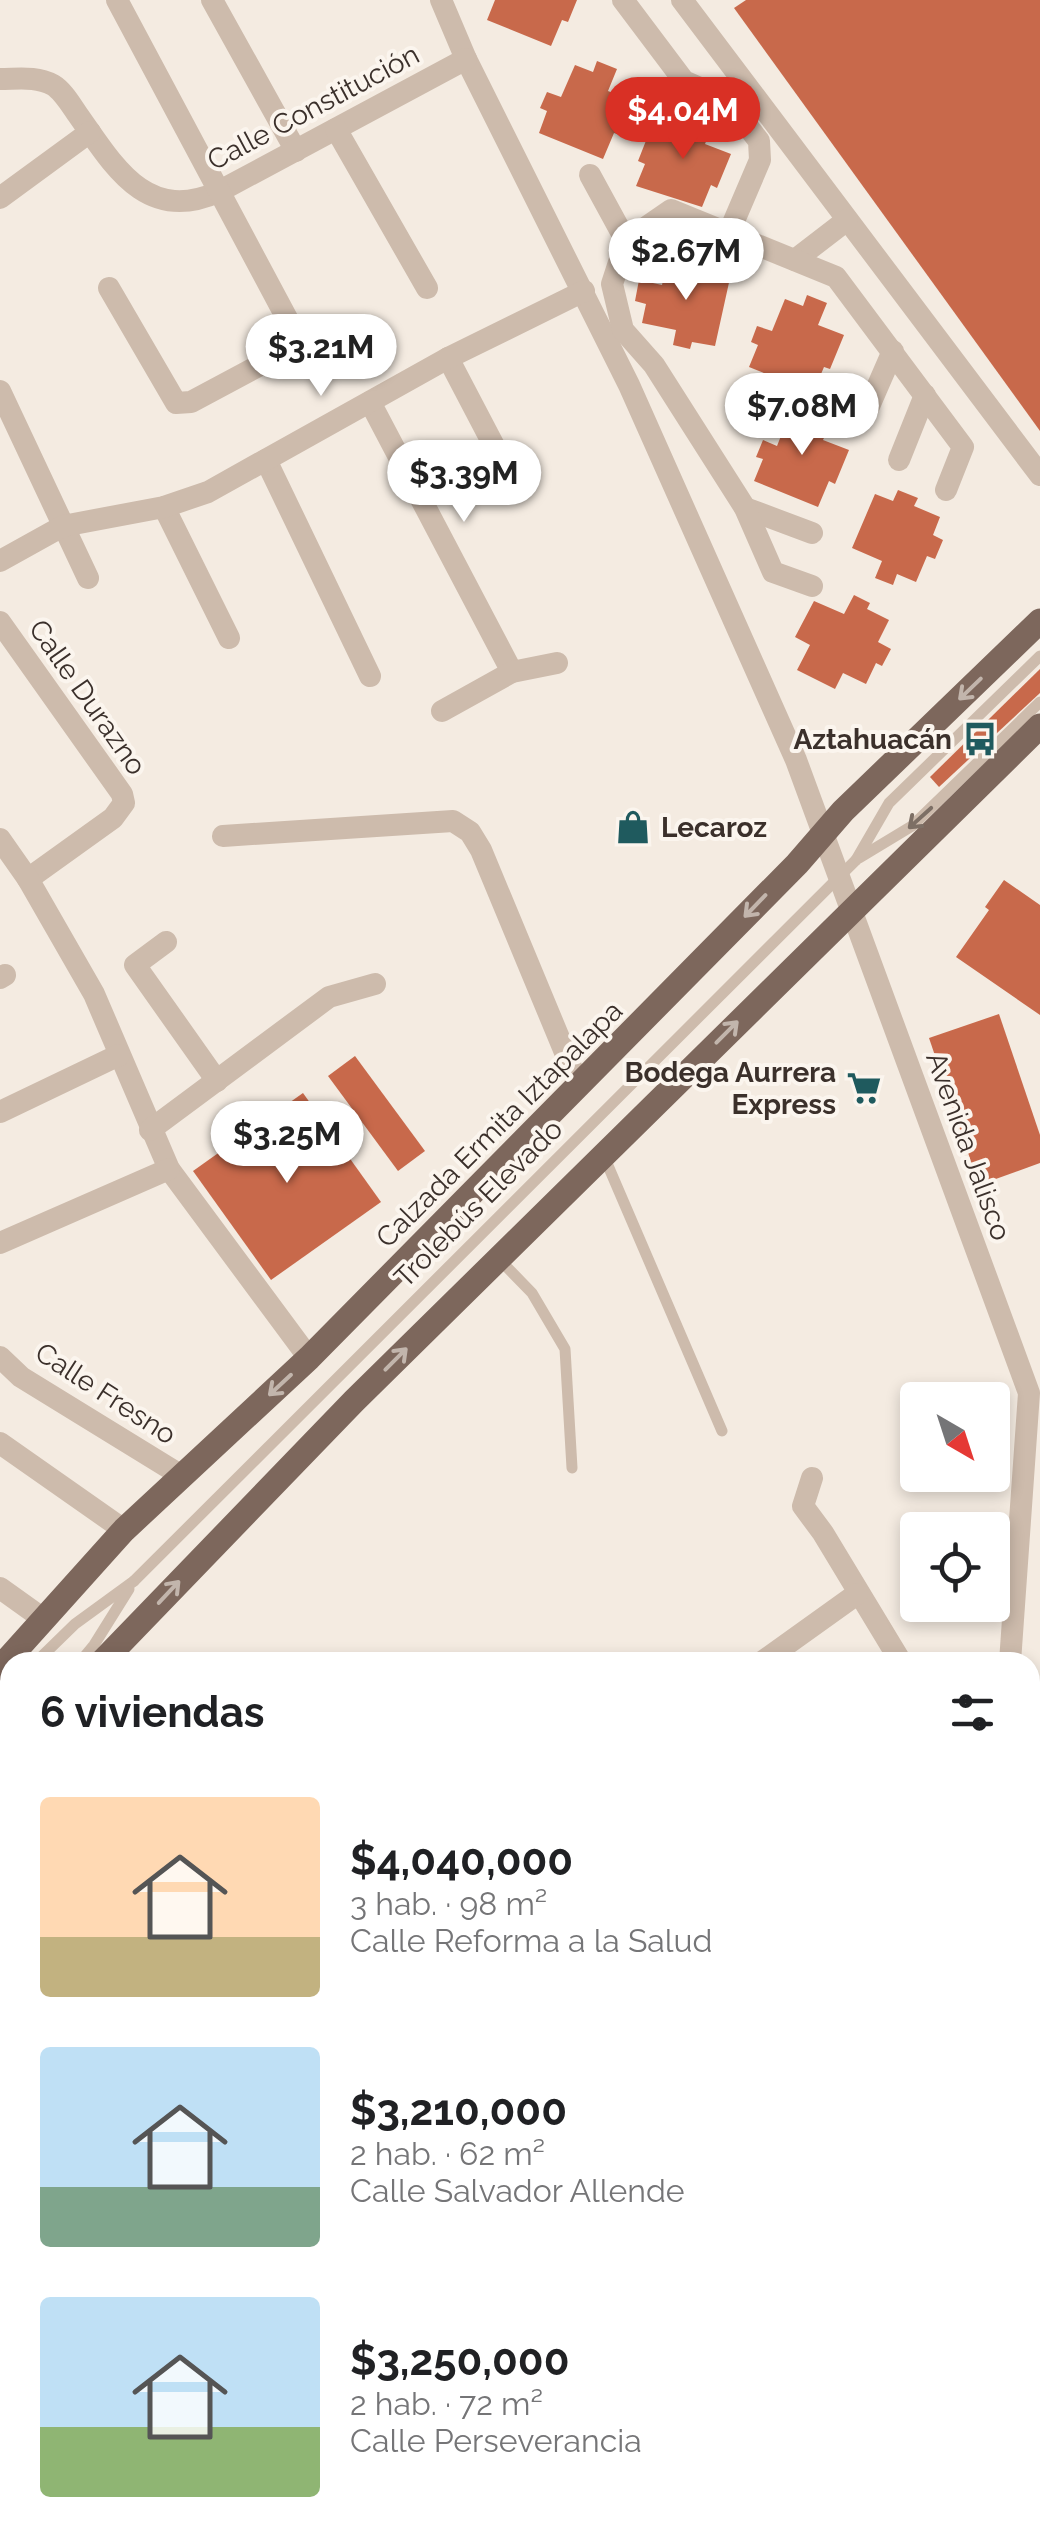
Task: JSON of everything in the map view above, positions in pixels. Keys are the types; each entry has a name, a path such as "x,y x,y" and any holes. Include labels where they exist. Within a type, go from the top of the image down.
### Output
{"main road":[{"name":"Calzada Ermita Iztapalapa","path":"13,1652 124,1530 309,1358 842,812 1040,621"},
{"path":"111,1652 498,1258 1040,726"}],"street":[{"path":"108,288 176,402 191,402 290,347 293,337 291,326 117,0"},
{"path":"212,0 296,151"},
{"name":"Avenida Jalisco","path":"441,0 466,59 629,384 796,760 850,911 1034,1385 1011,1652"},
{"path":"623,0 684,81 728,100 759,141 760,160 728,235"},
{"path":"682,0 1040,475"},
{"name":"Calle Constitución","path":"0,80 37,78 57,87 132,185 154,198 180,202 218,192 466,59"},
{"path":"336,129 427,288"},
{"path":"0,198 90,132"},
{"path":"590,175 626,241"},
{"path":"812,586 773,572 745,508 654,365 623,330 612,284 626,241 671,210 830,272 842,282 963,447 946,490"},
{"path":"795,260 847,220"},
{"path":"0,560 63,526 164,507 208,492 448,358 584,291"},
{"path":"866,414 893,351"},
{"path":"448,358 514,484"},
{"path":"0,390 88,578"},
{"path":"899,460 925,395"},
{"path":"370,402 512,672"},
{"path":"266,460 370,676"},
{"path":"164,507 229,638"},
{"path":"745,508 812,533"},
{"name":"Calle Durazno","path":"0,622 58,699 122,794 124,803 113,818 28,879"},
{"path":"442,711 512,672 557,663"},
{"path":"223,836 453,821 470,832 481,850 578,1086"},
{"path":"0,839 28,879 94,994 169,1169 309,1358"},
{"path":"166,942 135,966 217,1081"},
{"path":"150,1130 330,997 375,984"},
{"path":"0,1112 119,1054"},
{"path":"0,1243 169,1169"},
{"name":"Calle Fresno","path":"0,1357 21,1377 182,1476"},
{"path":"1034,1385 1040,1423"},
{"path":"0,1443 124,1530"},
{"path":"812,1478 802,1506 823,1533 895,1652"},
{"path":"0,1588 42,1618"},
{"path":"776,1652 857,1594"}],"lane":[{"name":"Trolebús Elevado","path":"856,860 890,803 1040,656"},
{"name":"Trolebús Elevado","path":"46,1652 75,1624 134,1581 856,860 912,826 1040,702"},
{"path":"603,1154 722,1431"},
{"path":"498,1258 532,1293 565,1349 572,1468"},
{"name":"Trolebús Elevado","path":"89,1652 134,1581"}],"building":[{"path":"495,0 577,0 568,22 562,20 551,46 487,20"},
{"path":"746,0 1040,0 1040,431 734,8"},
{"path":"597,61 617,69 608,91 633,101 620,135 614,133 603,159 539,133 547,111 540,108 547,92 561,97 575,65 593,72"},
{"path":"694,114 714,122 705,144 731,154 717,188 711,185 702,207 636,186 645,164 638,161 649,133 664,138 672,118 690,125"},
{"path":"668,258 704,266 702,273 730,278 715,346 692,342 690,349 673,345 676,330 642,323 646,304 635,301 639,280 662,285"},
{"path":"807,295 827,303 818,325 844,335 830,369 824,367 813,393 749,367 758,345 751,342 757,326 772,331 785,299 803,306"},
{"path":"794,403 833,418 823,440 849,450 835,484 829,481 818,507 754,481 763,459 756,457 763,440 777,446"},
{"path":"898,490 918,498 914,506 940,517 933,535 943,540 935,559 927,556 916,582 897,574 893,585 875,578 882,561 852,548 875,494 893,501"},
{"path":"854,595 870,603 867,609 889,620 878,642 891,649 882,666 876,663 866,684 843,673 835,689 797,670 810,645 795,637 814,601 844,614"},
{"path":"1040,669 1040,693 939,787 930,777"},
{"path":"1004,880 1040,905 1040,1015 956,957 989,910 985,907"},
{"path":"999,1014 1040,1135 1040,1163 979,1185 929,1038"},
{"path":"355,1056 425,1151 398,1171 328,1076"},
{"path":"303,1093 381,1202 271,1280 193,1171"}],"place":[{"name":"Aztahuacán","path":"980,739"},
{"name":"Lecaroz","path":"633,827"},
{"name":"Bodega Aurrera Express","path":"864,1088"}]}
